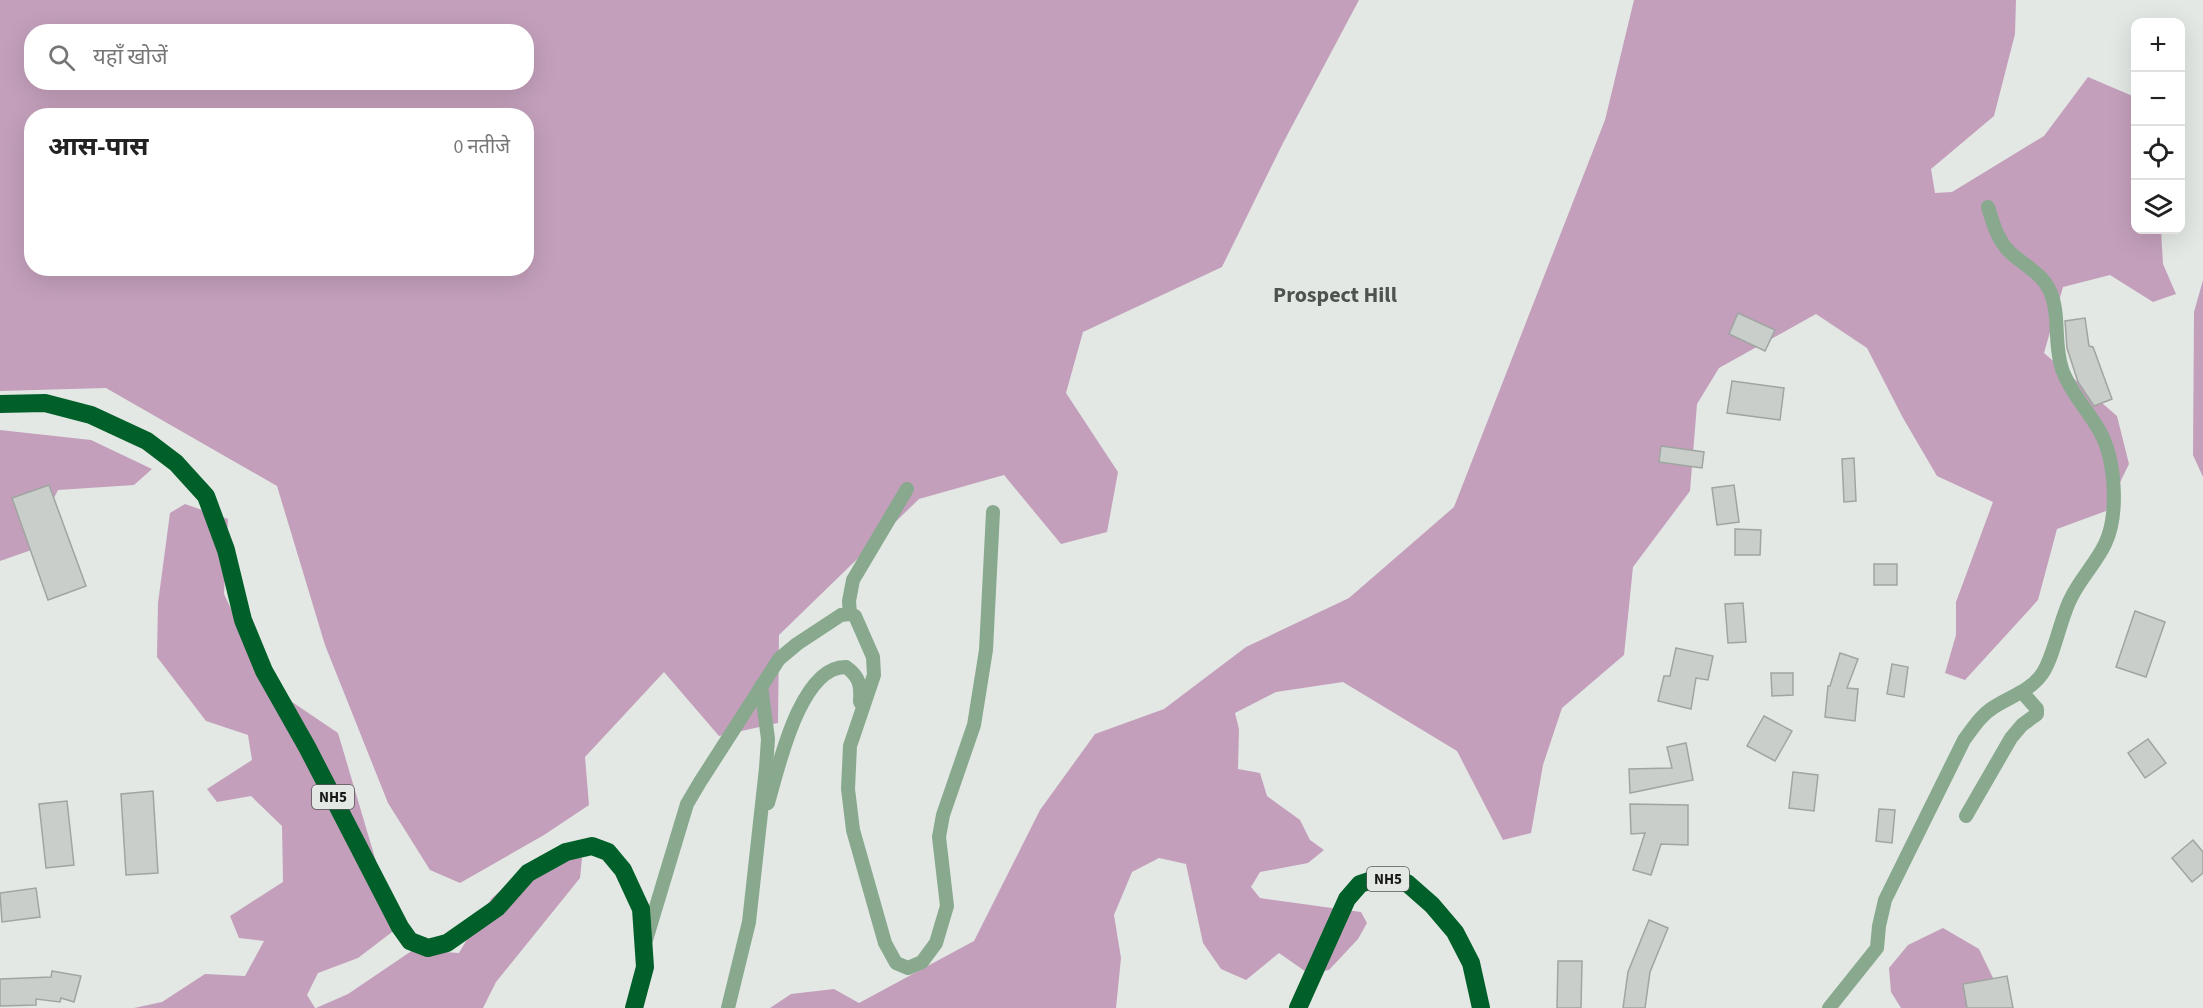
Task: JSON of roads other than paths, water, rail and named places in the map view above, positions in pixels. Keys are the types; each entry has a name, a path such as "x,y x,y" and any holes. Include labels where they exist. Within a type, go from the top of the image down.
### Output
{"highway":[{"name":"NH5","path":"0,404 45,404 100,419 147,441 176,463 206,496 226,550 243,620 264,671 307,747 400,927 410,942 428,948 447,943 497,908 528,873 566,852 592,846 608,852 623,870 641,909 645,968 634,1008"},
{"name":"NH5","path":"1298,1008 1347,899 1360,884 1381,877 1407,883 1432,905 1455,932 1470,963 1481,1008"}],"street":[{"path":"1829,1008 1877,948 1885,900 1964,740 1978,720 1992,708 2036,682 2044,671 2067,605 2104,547 2112,528 2115,492 2110,464 2101,433 2066,380 2058,359 2056,323 2050,291 2041,277 2007,249 1996,232 1988,207"},
{"path":"850,614 849,601 854,580 907,489"},
{"path":"644,948 687,804 700,782 779,659 797,644 841,615 850,614 855,616 873,657 874,675 850,747 848,789 853,830 885,943 896,963 908,968 922,962 936,943 947,906 939,837 943,815 976,714 986,650 993,512"},
{"path":"758,840 793,722 815,684 826,673 842,667 855,673 861,685 858,722"},
{"path":"728,1008 749,922 758,840 768,739 761,686"},
{"path":"1966,816 2011,738 2022,725 2036,716 2037,709 2022,692"}],"district":[{"name":"Prospect Hill","path":"1335,294"}]}
